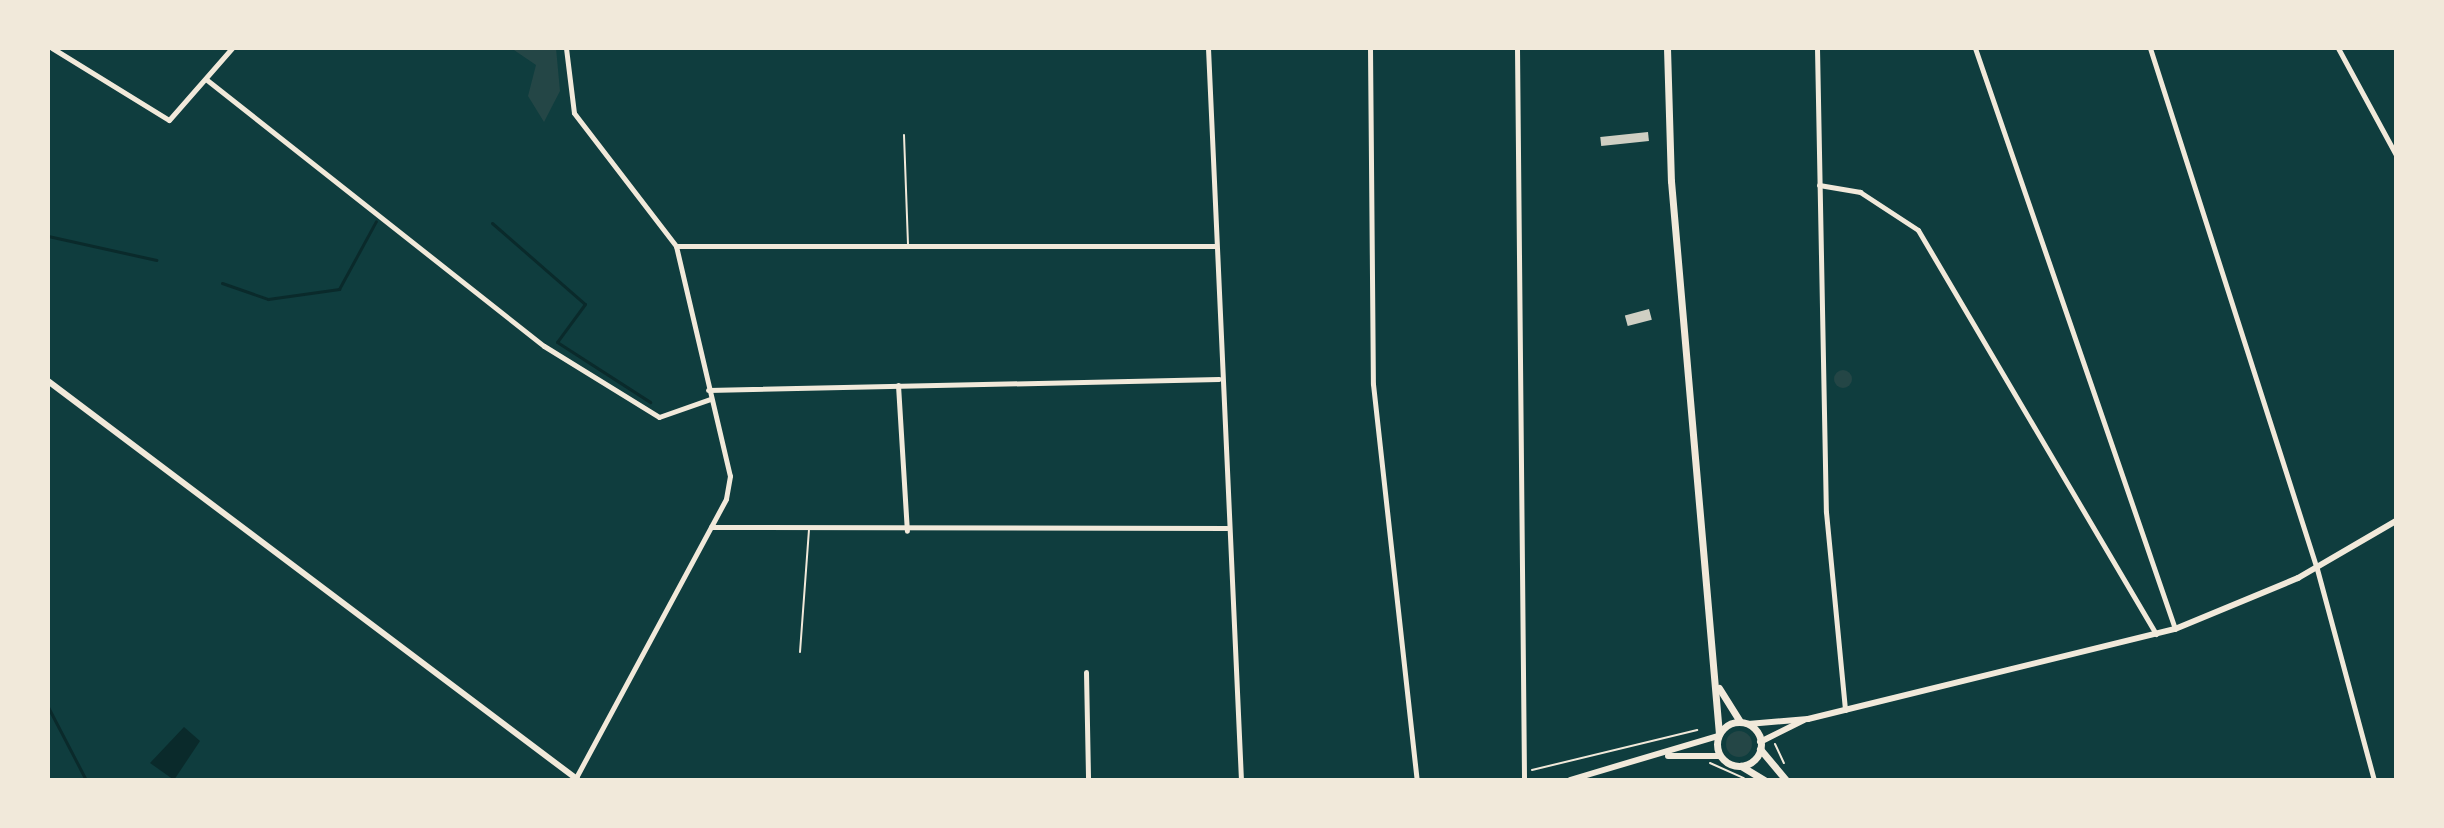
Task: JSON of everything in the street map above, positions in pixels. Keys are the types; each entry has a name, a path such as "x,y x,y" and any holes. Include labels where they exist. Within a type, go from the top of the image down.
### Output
{"main road":[{"path":"1667,48 1681,315 1718,686 1720,756 1764,780"},
{"path":"1718,686 1760,745 1788,776"},
{"path":"1719,735 1744,723"},
{"path":"1741,766 1760,745"}],"street":[{"path":"52,48 161,119 174,119 232,48"},
{"path":"48,381 576,780 710,527 730,476 676,246 574,113 566,48"},
{"path":"1208,48 1219,379 1241,780"},
{"path":"1370,48 1373,384 1417,780"},
{"path":"1517,48 1524,780"},
{"path":"1817,48 1826,512 1845,710"},
{"path":"1975,48 2175,629"},
{"path":"2150,48 2317,569 2374,780"},
{"path":"2338,48 2396,155"},
{"path":"207,80 544,346 659,417 710,399"},
{"path":"1819,185 1860,192 1918,230 2156,634"},
{"path":"676,246 1216,246"},
{"path":"708,390 1219,379"},
{"path":"898,385 907,531"},
{"path":"1744,723 1808,719 2175,629 2317,569 2396,521"},
{"path":"710,527 907,531 1227,528"},
{"path":"1086,672 1088,780"},
{"path":"1760,745 1808,719"},
{"path":"1570,780 1668,756 1719,735"},
{"path":"1668,756 1720,756"}],"lane":[{"path":"904,135 908,247"},
{"path":"800,652 809,529"}],"path":[{"path":"1530,771 1697,730"},
{"path":"1777,741 1788,776"},
{"path":"1706,761 1749,780"}],"shaded area":[{"path":"511,48 556,48 560,91 544,122 528,96 536,65"},
{"path":"1843,370 1852,379 1843,388 1834,379"},
{"path":"184,727 200,741 174,780 150,763"},
{"path":"1739,731 1748,735 1752,744 1748,753 1739,757 1730,753 1726,744 1730,735"}],"building":[{"path":"1648,132 1649,141 1601,146 1600,137"},
{"path":"1649,309 1652,320 1628,326 1625,315"}],"waterway":[{"path":"222,283 268,299 339,289 376,221"},
{"path":"492,223 585,304 557,342 650,402"},
{"path":"48,236 156,260"},
{"path":"48,707 86,780"}]}
